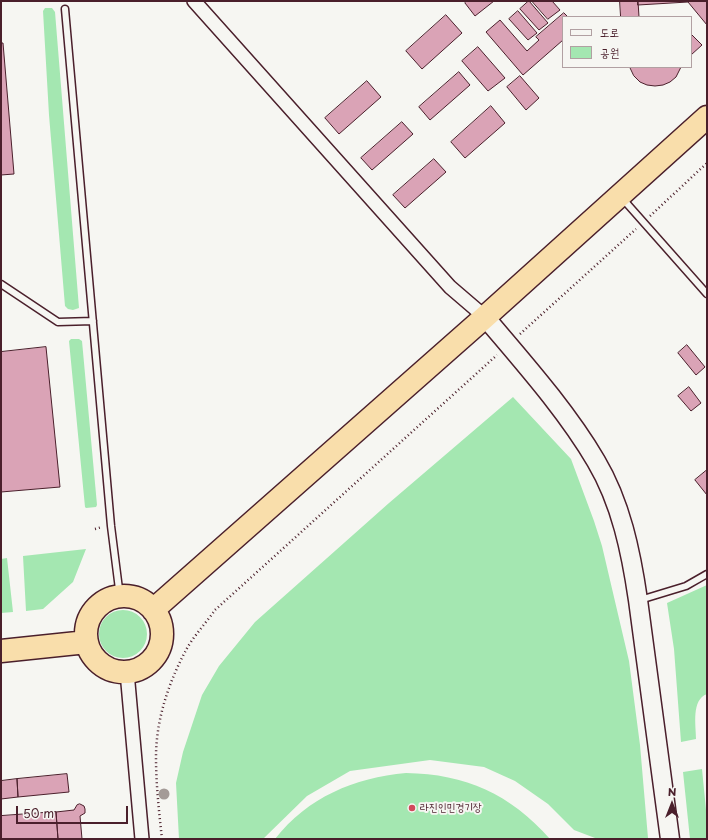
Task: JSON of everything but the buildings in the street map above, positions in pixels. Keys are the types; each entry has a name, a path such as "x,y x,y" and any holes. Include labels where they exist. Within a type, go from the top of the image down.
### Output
{"highway":[{"path":"153,610 485,317 707,117"},
{"path":"130,597 146,604 153,610 158,618 162,636 158,649 151,660 144,666 127,672 113,670 101,665 94,658 87,642 87,624 96,608 103,602 112,598 130,597"},
{"path":"1,651 87,642"}],"street":[{"path":"194,1 450,287 485,317 545,389 596,461 610,490 623,524 633,567 670,839"},
{"path":"127,672 142,839"}],"lane":[{"path":"65,9 111,526 120,597"},
{"path":"620,195 707,294"},
{"path":"1,284 58,322 92,321"},
{"path":"638,600 686,586 707,574"}],"path":[{"path":"162,839 158,802 156,756 158,730 165,697 185,651 215,610 644,222 707,163"}],"green space":[{"path":"45,8 52,8 55,12 79,308 73,310 68,309 65,306 49,115 43,11"},
{"path":"71,339 79,339 82,341 96,507 85,507 69,341"},
{"path":"513,397 571,459 602,546 629,661 640,745 648,838 595,838 574,830 548,804 515,781 484,767 430,760 350,771 307,796 263,839 179,839 176,783 183,752 202,695 219,666 255,622 389,503"},
{"path":"86,549 73,582 43,609 26,611 23,556"},
{"path":"7,558 13,612 1,613 1,559"},
{"path":"707,585 707,694 702,697 696,707 696,739 681,742 674,649 667,603"},
{"path":"118,610 128,610 140,617 147,629 147,639 140,651 128,658 118,658 110,654 103,647 99,639 99,629 103,621 110,614"},
{"path":"702,769 707,820 707,839 690,839 683,772"},
{"name":"라진인민경기장","path":"406,773 448,777 467,782 486,790 519,810 535,823 550,839 275,839 288,824 302,812 333,792 368,780"}],"place":[{"name":"라진인민경기장","path":"412,808"}]}
